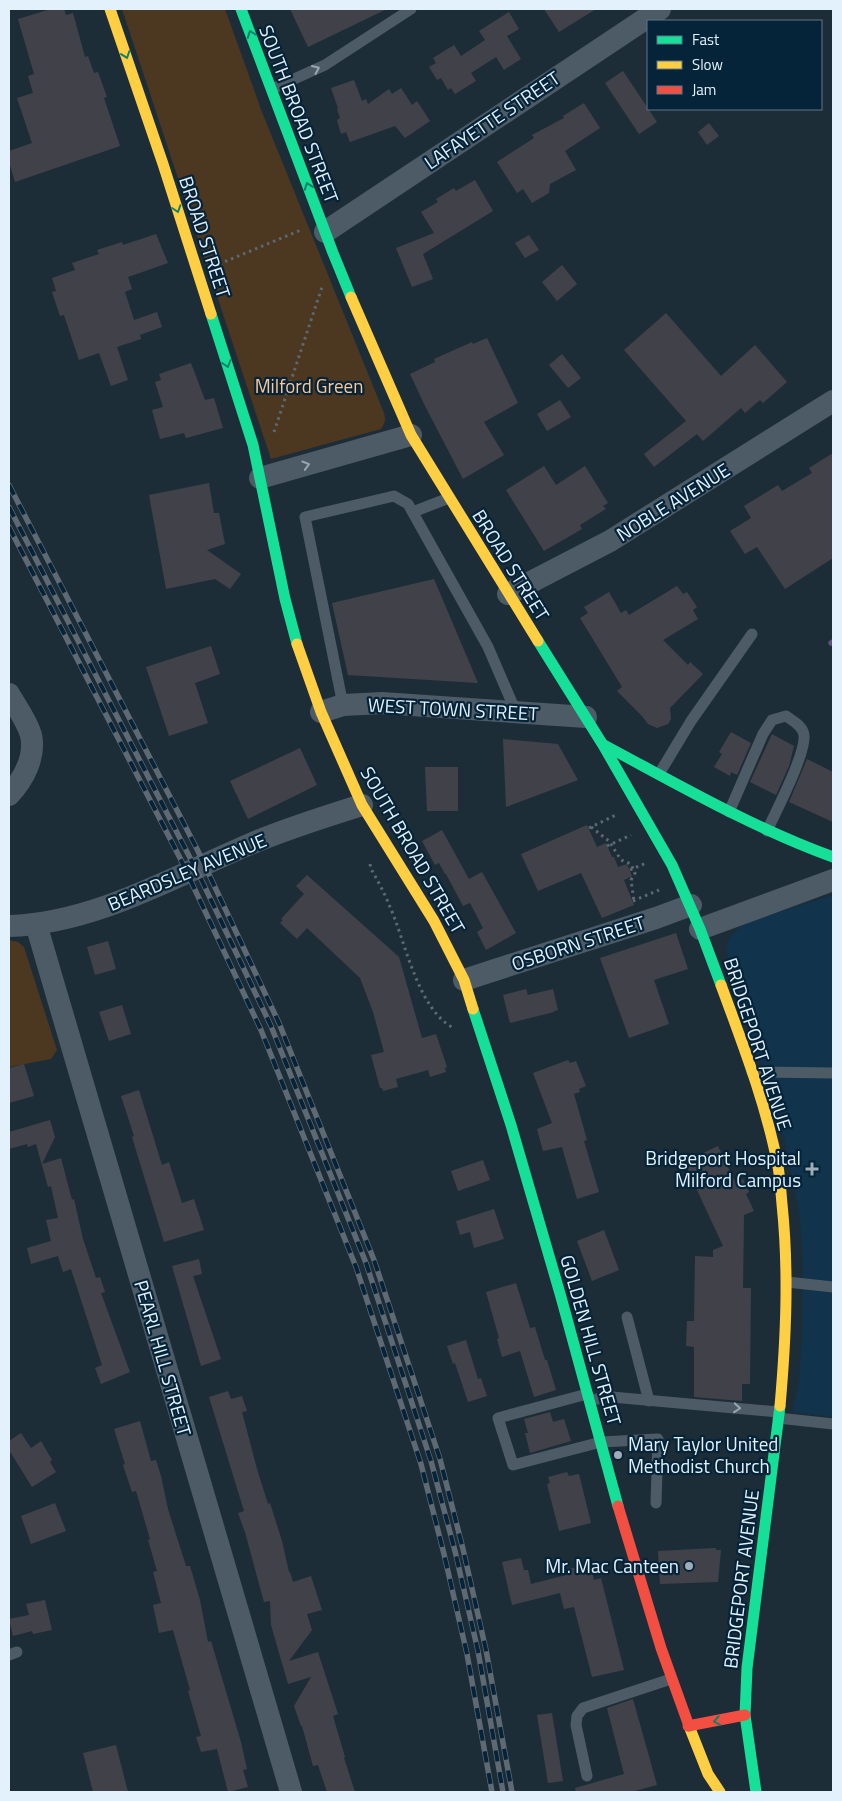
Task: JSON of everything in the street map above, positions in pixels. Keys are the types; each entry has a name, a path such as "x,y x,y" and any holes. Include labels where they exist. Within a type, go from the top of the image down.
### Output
{"main road":[{"name":"BROAD STREET","path":"110,9 198,273 253,445 260,478"},
{"name":"SOUTH BROAD STREET","path":"241,9 272,89 317,229"},
{"name":"BROAD STREET","path":"317,229 411,435 603,745 660,842 691,905"},
{"name":"SOUTH BROAD STREET","path":"260,478 293,631 321,712 362,804 434,921 464,980"},
{"path":"603,745 767,831 833,857"},
{"name":"BRIDGEPORT AVENUE","path":"691,905 752,1072 768,1127 778,1167 786,1241 788,1282 785,1353 779,1415 750,1638 745,1715 756,1792"},
{"name":"GOLDEN HILL STREET","path":"464,980 511,1125 616,1498 671,1679 708,1774 720,1792"},
{"path":"688,1726 745,1715"}],"street":[{"name":"LAFAYETTE STREET","path":"317,229 660,9"},
{"name":"NOBLE AVENUE","path":"508,594 610,541 833,402"},
{"path":"260,478 411,435"},
{"path":"9,694 29,728 32,741 24,775 9,795"},
{"name":"WEST TOWN STREET","path":"321,712 343,705 382,703 586,718"},
{"name":"BEARDSLEY AVENUE","path":"9,926 36,924 94,910 139,894 250,844 362,804"},
{"path":"700,928 833,880"},
{"name":"OSBORN STREET","path":"464,980 691,905"},
{"name":"PEARL HILL STREET","path":"36,924 290,1792"}],"lane":[{"path":"272,89 325,65 411,9"},
{"path":"343,705 306,518 394,496 408,504 413,512 488,647 516,712"},
{"path":"413,512 449,498"},
{"path":"659,774 690,721 752,634"},
{"path":"729,812 762,734 772,720 786,716 799,725 804,734 803,751 767,831"},
{"path":"752,1072 833,1073"},
{"path":"788,1282 833,1287"},
{"path":"627,1317 649,1400"},
{"path":"656,1503 658,1439 601,1442 513,1465 498,1418 589,1397 612,1397 779,1415 833,1424"},
{"path":"587,1776 576,1725 577,1716 583,1708 671,1679"}],"path":[{"path":"198,273 317,229"},
{"path":"272,437 324,282"},
{"path":"621,813 590,828 622,860 631,864 631,869 635,873 631,880 633,901 662,889"},
{"path":"609,845 634,834"},
{"path":"386,844 372,858 370,868 390,907 412,970 420,986 438,1016 446,1024 454,1028"},
{"path":"631,869 648,862"}],"shaded area":[{"name":"Bridgeport Hospital Milford Campus","path":"833,895 833,1417 793,1412 799,1379 802,1333 803,1259 799,1211 782,1127 730,974 726,949 730,936 745,923"}],"green space":[{"name":"Milford Green","path":"122,9 225,9 262,112 384,413 385,421 381,429 271,459"},
{"path":"9,940 18,942 24,947 57,1050 51,1059 9,1067"}],"building":[{"path":"51,9 64,9 66,15 73,13 85,57 88,56 94,73 98,72 107,97 104,98 120,146 15,182 9,162 9,151 32,143 17,98 33,93 28,76 34,74 18,19"},
{"path":"290,9 387,9 308,47"},
{"path":"544,9 596,9 559,32"},
{"path":"509,12 519,29 507,36 521,59 504,70 496,57 471,73 476,81 455,94 451,88 448,90 441,78 437,80 429,67 436,63 433,58 454,45 461,56 485,40 479,31"},
{"path":"623,71 647,107 647,110 649,110 657,122 639,134 605,83"},
{"path":"354,80 362,101 366,99 368,104 389,89 392,94 401,88 412,105 417,101 430,121 405,138 395,126 350,142 346,132 341,134 337,120 340,118 338,108 331,88"},
{"path":"584,103 600,128 565,151 576,170 550,184 549,193 532,203 523,189 517,193 497,162 534,138 532,135 564,118 563,116"},
{"path":"709,123 719,136 707,145 698,132"},
{"path":"475,180 493,211 423,254 433,279 412,287 396,248 434,233 421,212 438,202 436,199 454,188 456,191"},
{"path":"156,234 168,263 128,277 132,289 125,292 134,320 157,312 162,327 140,335 141,339 117,347 128,380 111,386 99,353 79,360 64,315 60,316 52,292 56,291 52,278 75,270 72,263 99,254 97,250 122,242 123,245"},
{"path":"529,235 539,250 525,258 515,243"},
{"path":"562,265 577,284 557,301 542,282"},
{"path":"666,313 721,376 755,345 787,382 763,403 760,400 745,413 741,408 703,441 697,434 654,467 644,454 686,421 624,350"},
{"path":"487,338 518,403 484,422 504,455 463,479 410,374 435,362 434,359 472,342 473,344"},
{"path":"562,354 581,378 568,388 549,365"},
{"path":"191,363 205,400 214,398 223,428 186,438 184,433 160,439 152,410 163,407 155,382 161,380 159,374"},
{"path":"560,400 571,417 547,431 537,414"},
{"path":"833,453 833,558 785,589 757,547 745,554 730,531 751,518 744,506 778,485 782,491 812,473 809,468"},
{"path":"544,466 556,485 585,466 608,503 603,506 606,509 580,525 582,529 544,551 506,490"},
{"path":"209,483 214,513 219,513 225,544 207,550 241,574 230,589 215,579 166,589 149,495"},
{"path":"434,579 478,683 348,675 332,603"},
{"path":"677,586 683,594 687,592 697,607 693,610 698,619 663,640 688,665 690,662 703,674 670,708 671,719 668,724 657,728 648,724 617,691 622,687 580,618 588,613 584,607 609,592 621,613 626,610 629,615"},
{"path":"211,646 220,674 195,683 208,723 169,736 146,667"},
{"path":"731,732 751,743 737,775 731,772 730,776 714,767 722,754 719,752"},
{"path":"772,734 794,746 789,766 776,795 750,782"},
{"path":"503,739 558,744 578,780 506,807"},
{"path":"300,748 317,785 248,819 230,781"},
{"path":"807,759 833,772 833,822 789,802"},
{"path":"425,767 458,767 458,811 427,811"},
{"path":"587,825 597,847 606,843 618,867 627,864 632,876 624,880 634,905 602,918 581,873 538,891 521,854"},
{"path":"442,830 469,879 482,872 516,933 486,950 477,932 483,928 470,903 463,906 446,874 439,863 435,865 422,841"},
{"path":"307,875 399,957 422,1038 436,1034 447,1067 445,1068 446,1072 430,1077 428,1070 396,1079 398,1087 383,1091 380,1088 371,1055 384,1052 373,1012 360,978 307,928 297,939 280,923 283,920 281,919 304,894 296,886"},
{"path":"676,933 688,969 654,980 669,1024 629,1038 600,958"},
{"path":"108,941 116,969 95,975 87,947"},
{"path":"526,989 528,995 553,989 558,1010 510,1023 503,995"},
{"path":"122,1005 131,1034 109,1041 99,1012"},
{"path":"568,1060 570,1063 576,1061 586,1086 579,1089 580,1092 574,1094 587,1140 584,1141 599,1192 577,1199 562,1147 543,1151 537,1129 552,1123 533,1073"},
{"path":"24,1064 34,1096 9,1103 9,1068"},
{"path":"139,1090 162,1165 169,1162 182,1203 194,1199 204,1230 164,1242 121,1096"},
{"path":"50,1120 55,1137 42,1164 61,1158 72,1200 74,1199 83,1239 96,1278 100,1277 105,1292 101,1293 130,1372 101,1384 95,1368 102,1365 71,1269 63,1272 58,1256 31,1264 27,1248 51,1241 46,1220 58,1218 51,1186 48,1187 36,1144 28,1147 27,1144 9,1149 9,1132"},
{"path":"718,1146 735,1182 743,1179 749,1192 746,1194 754,1211 744,1215 743,1288 751,1288 750,1384 742,1384 742,1401 694,1397 694,1347 686,1346 687,1321 694,1321 695,1256 713,1257 713,1250 723,1246 684,1162"},
{"path":"483,1160 490,1180 458,1191 451,1171"},
{"path":"494,1209 504,1239 474,1248 470,1232 460,1235 456,1221"},
{"path":"604,1230 619,1270 592,1281 577,1241"},
{"path":"199,1259 202,1274 193,1276 221,1359 201,1366 172,1266"},
{"path":"516,1283 530,1328 535,1327 556,1390 534,1397 520,1351 502,1357 497,1339 499,1338 486,1292"},
{"path":"466,1340 478,1379 481,1378 487,1396 468,1402 455,1363 453,1364 447,1346"},
{"path":"228,1391 231,1399 242,1396 247,1411 242,1412 257,1469 268,1504 270,1503 293,1582 311,1576 322,1610 307,1614 312,1630 289,1661 318,1652 338,1714 333,1716 355,1792 327,1792 318,1765 313,1766 302,1726 294,1706 311,1677 288,1684 271,1625 270,1601 264,1602 238,1513 244,1511 209,1397"},
{"path":"550,1412 553,1422 564,1419 571,1441 530,1453 525,1433 528,1433 524,1419"},
{"path":"140,1421 151,1461 156,1460 168,1509 186,1566 190,1566 200,1600 208,1642 211,1641 241,1742 247,1769 243,1770 248,1787 228,1792 217,1749 201,1752 196,1737 201,1736 173,1630 159,1633 153,1605 161,1603 153,1572 157,1571 148,1540 150,1539 136,1491 132,1492 123,1465 125,1464 114,1429"},
{"path":"21,1433 31,1448 41,1441 52,1460 50,1462 56,1472 32,1487 9,1450 9,1441"},
{"path":"567,1472 569,1476 579,1474 591,1523 559,1531 547,1484 550,1483 548,1477"},
{"path":"55,1503 66,1531 31,1544 21,1516"},
{"name":"Mr. Mac Canteen","path":"716,1548 716,1550 721,1550 718,1582 660,1584 658,1551"},
{"path":"521,1558 524,1570 528,1570 531,1584 570,1574 569,1569 584,1565 585,1569 591,1568 594,1580 601,1578 624,1670 592,1677 574,1607 564,1609 560,1593 512,1605 502,1562"},
{"path":"45,1600 52,1630 33,1634 32,1631 13,1636 9,1619 29,1615 26,1604"},
{"path":"633,1699 657,1785 631,1792 576,1792 575,1788 624,1774 607,1708"},
{"path":"552,1713 563,1781 548,1783 537,1715"},
{"path":"116,1745 128,1792 93,1792 83,1753"}],"railway":[{"path":"9,485 197,849 279,1023 374,1260 440,1459 486,1650 512,1792"},
{"path":"9,507 202,881 271,1026 366,1263 431,1461 455,1551 478,1651 503,1792"},
{"path":"9,527 180,858 261,1030 356,1267 421,1464 467,1654 492,1792"}],"traffic: fast":[{"path":"241,9 351,297"},
{"path":"211,314 253,445 285,599 297,644"},
{"path":"538,641 603,745 672,865 700,929 721,985"},
{"path":"604,745 745,819 803,846 833,857"},
{"path":"473,1009 511,1125 561,1297 618,1506"},
{"path":"756,1792 745,1715 747,1668 780,1406"}],"traffic: slow":[{"path":"110,9 163,164 211,314"},
{"path":"351,297 411,435 538,641"},
{"path":"297,644 321,712 362,805 434,921 464,980 473,1009"},
{"path":"721,985 746,1052 767,1120 779,1171 786,1280 784,1355 780,1406"},
{"path":"689,1726 708,1774 720,1792"}],"traffic: jam":[{"path":"618,1506 661,1648 689,1726"},
{"path":"688,1726 745,1715"}],"place":[{"name":"Bridgeport Hospital Milford Campus","path":"812,1169"},
{"name":"Mary Taylor United Methodist Church","path":"618,1455"},
{"name":"Mr. Mac Canteen","path":"689,1566"}]}
